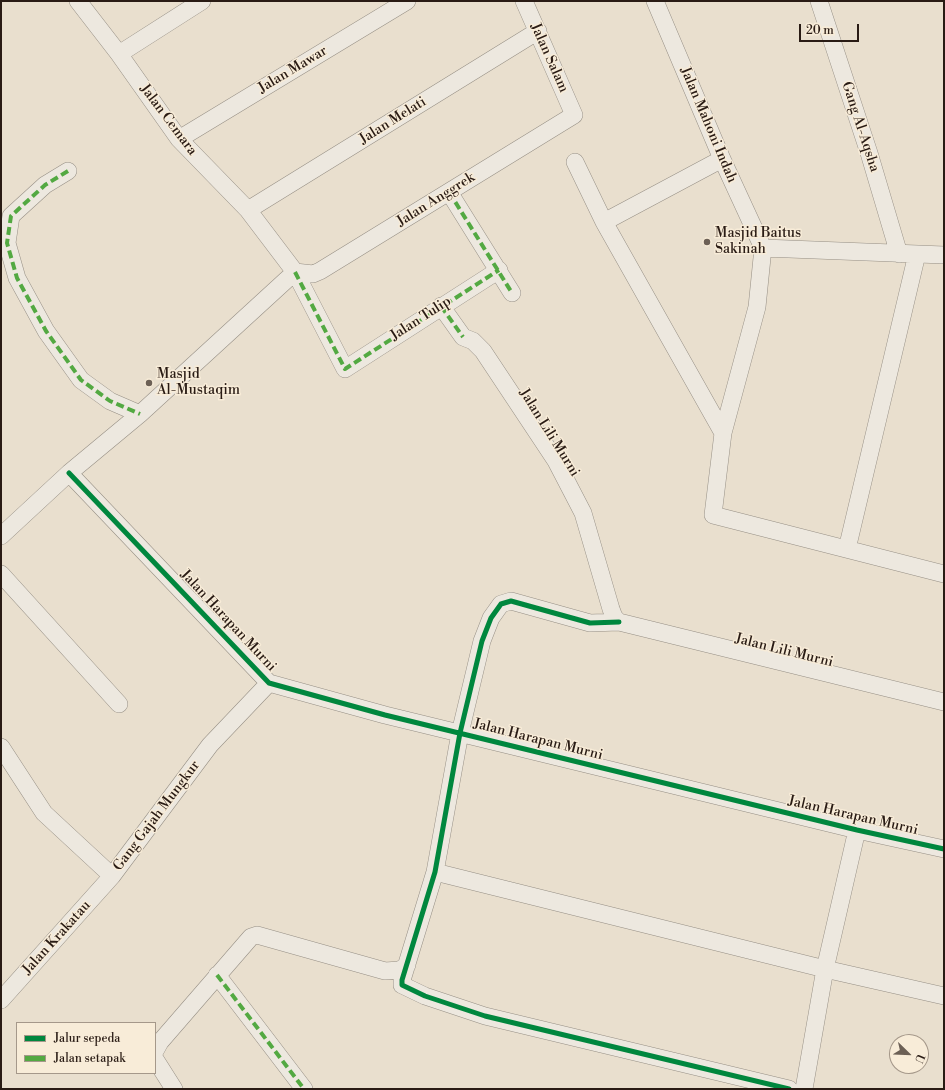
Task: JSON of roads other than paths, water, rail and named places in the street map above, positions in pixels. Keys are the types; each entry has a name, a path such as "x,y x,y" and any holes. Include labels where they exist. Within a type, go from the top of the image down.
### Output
{"street":[{"name":"Jalan Cemara","path":"78,1 119,54 179,139 248,210 295,272 345,369"},
{"path":"119,54 202,1"},
{"name":"Jalan Mawar","path":"179,139 406,1"},
{"name":"Jalan Salam","path":"524,1 574,115"},
{"name":"Jalan Mahoni Indah","path":"655,1 722,159 763,248"},
{"name":"Gang Al-Aqsha","path":"819,1 869,153 899,254"},
{"name":"Jalan Melati","path":"248,210 538,31"},
{"name":"Jalan Anggrek","path":"295,272 313,274 320,271 574,115"},
{"path":"604,222 722,159"},
{"path":"574,162 604,222 723,433"},
{"path":"68,171 45,185 11,216 7,243 18,278 35,311 46,330 81,380 110,401 140,414"},
{"path":"449,192 512,293"},
{"path":"944,255 763,248 757,307 723,433 712,513 715,517 944,574"},
{"path":"847,549 917,254"},
{"name":"Jalan Tulip","path":"345,369 498,270"},
{"path":"1,536 69,473 140,414 295,272"},
{"name":"Jalan Lili Murni","path":"441,306 463,337 473,341 483,351 556,461 583,513 611,609 614,617 620,622"},
{"name":"Jalan Harapan Murni","path":"69,473 269,683 385,715 857,830 944,849"},
{"path":"1,574 119,704"},
{"name":"Jalan Lili Murni","path":"789,1089 485,1016 425,996 402,986 402,980 435,872 460,733 482,641 491,618 501,604 511,601 590,623 620,622 944,702"},
{"name":"Gang Gajah Mungkur","path":"1,747 44,813 112,876 210,745 269,683"},
{"path":"804,1089 825,969 857,830"},
{"path":"435,872 825,969 944,996"},
{"name":"Jalan Krakatau","path":"1,1000 112,876"},
{"path":"156,1049 160,1042 251,937 257,935 385,971 400,970 407,965"},
{"path":"217,975 304,1089"},
{"path":"156,1062 174,1089"}],"place":[{"name":"Masjid Baitus Sakinah","path":"707,242"},
{"name":"Masjid Al-Mustaqim","path":"149,383"}]}
